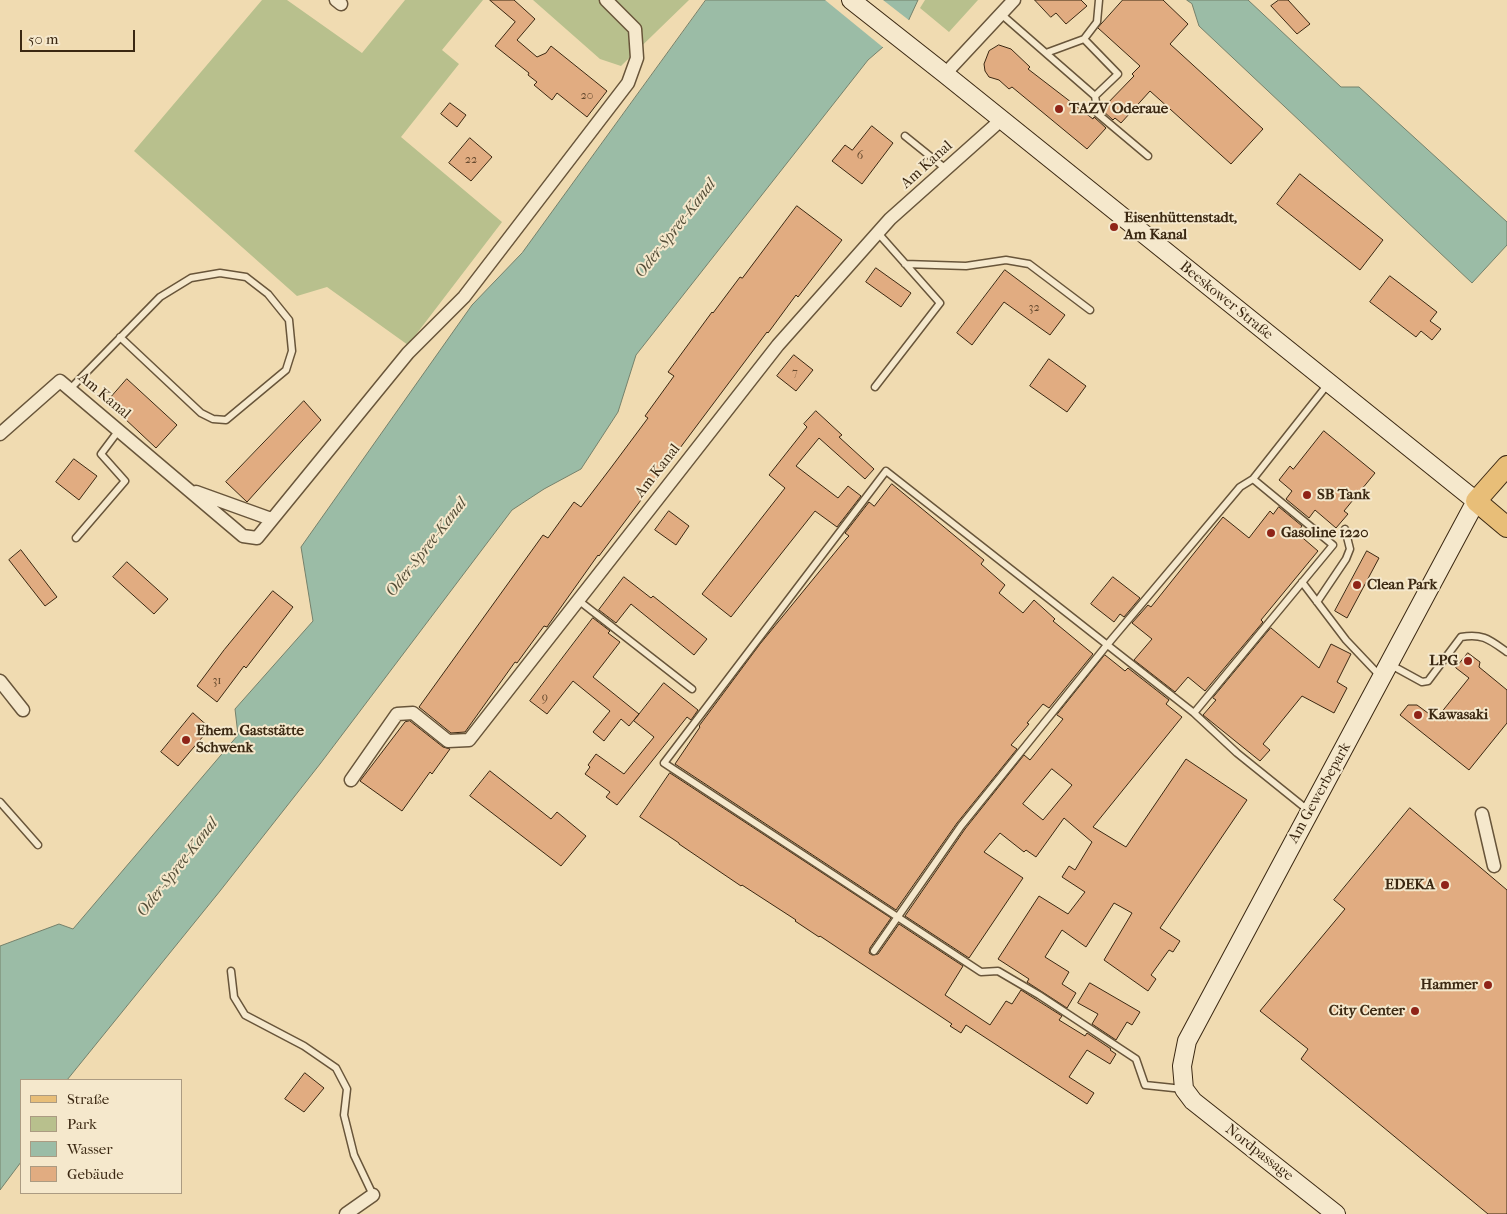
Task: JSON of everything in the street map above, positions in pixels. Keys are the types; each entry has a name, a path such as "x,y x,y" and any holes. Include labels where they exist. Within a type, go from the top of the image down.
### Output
{"main road":[{"path":"1476,501 1507,466"},
{"name":"Beeskower Straße","path":"1476,501 1507,527"}],"street":[{"name":"Am Kanal","path":"0,434 60,381 243,536 258,538 272,518 408,354 464,296 628,83 637,58 635,29 606,0"},
{"name":"Beeskower Straße","path":"851,0 1476,501"},
{"path":"945,74 1014,0"},
{"name":"Am Kanal","path":"351,780 397,714 413,713 448,741 469,740 778,345 890,219 1001,120"},
{"name":"Am Kanal","path":"189,489 272,518"},
{"name":"Am Gewerbepark","path":"1184,1089 1182,1066 1187,1041 1476,501"},
{"path":"0,681 22,710"},
{"path":"1482,814 1494,866"},
{"name":"Nordpassage","path":"1184,1089 1193,1101 1336,1214"},
{"path":"346,1214 373,1195"}],"lane":[{"path":"1046,53 1084,39 1097,22 1099,0"},
{"path":"1001,14 1095,96 1098,114 1148,156"},
{"path":"1084,39 1118,74 1095,96"},
{"path":"905,136 946,169"},
{"path":"875,387 940,303 878,233"},
{"path":"905,264 966,266 1006,260 1030,264 1090,310"},
{"path":"70,389 120,337 160,297 191,278 220,273 246,277 268,294 289,320 292,351 286,370 226,420 213,420 201,413 120,337"},
{"path":"874,951 961,826 1107,645 1240,487 1253,479 1329,383"},
{"path":"76,538 125,481 101,454 120,430"},
{"path":"1184,1089 1145,1085 1136,1059 1039,995 998,971 981,972 664,763 886,471 1194,713 1237,753 1309,812"},
{"path":"1194,713 1333,545 1253,479"},
{"path":"1317,602 1350,550 1346,529"},
{"path":"1302,582 1346,640 1386,672 1422,682 1428,681 1461,637 1474,635 1491,640 1507,652"},
{"path":"578,600 692,689"},
{"path":"0,802 38,845"},
{"path":"231,971 234,997 245,1015 304,1046 336,1068 346,1089 344,1116 354,1155 373,1195"}],"green space":[{"path":"262,0 287,0 362,53 405,0 483,0 442,50 459,64 401,137 502,222 408,345 327,287 297,296 134,151"},
{"path":"533,0 689,0 621,66 600,59"},
{"path":"925,0 978,0 949,32 920,8"}],"water":[{"name":"Oder-Spree-Kanal","path":"706,0 918,0 905,28 868,60 636,355 618,412 581,469 544,489 512,510 320,764 68,1079 20,1079 20,1163 0,1190 0,946 59,924 73,929 238,735 235,709 313,621 301,547 472,305 522,253"},
{"path":"1187,0 1248,0 1341,87 1359,87 1507,222 1507,245 1472,283 1199,26 1192,4"}],"pier":[{"path":"825,0 883,0 910,21 906,30 885,49"}],"building":[{"path":"490,0 514,0 535,19 517,40 537,57 546,53 551,46 607,91 587,117 557,93 552,100 534,85 537,82 528,75 529,73 495,46 515,22"},
{"path":"1035,0 1081,0 1087,6 1066,24 1056,13 1051,17"},
{"path":"1123,0 1163,0 1188,24 1170,44 1263,129 1231,164 1150,91 1121,123 1115,118 1113,120 1103,111 1102,109 1134,76 1132,74 1140,66 1098,28"},
{"path":"1279,0 1288,0 1310,24 1297,34 1271,6"},
{"name":"TAZV Oderaue","path":"999,45 1011,49 1030,67 1028,69 1093,119 1094,117 1106,128 1087,149 1012,87 1009,89 999,80 989,77 985,71 984,64 989,51"},
{"path":"450,103 466,115 457,127 441,114"},
{"path":"872,126 893,143 862,184 832,161 845,145 852,150"},
{"path":"470,138 492,157 471,181 449,163"},
{"path":"1300,174 1383,240 1360,270 1277,204"},
{"path":"797,206 842,240 798,297 796,295 767,332 598,555 547,627 544,626 517,663 515,662 465,732 451,733 419,707 543,535 548,538 574,502 581,507 610,469 648,418 645,416 674,376 668,372 712,312 740,277 742,278"},
{"path":"876,268 911,293 901,307 866,282"},
{"path":"1005,270 1065,315 1050,335 1004,302 972,345 957,333"},
{"path":"1390,276 1437,312 1430,321 1441,329 1432,340 1421,331 1416,337 1370,302"},
{"path":"794,355 813,370 796,391 777,376"},
{"path":"1049,359 1086,386 1067,412 1030,386"},
{"path":"127,379 177,425 156,448 107,402"},
{"path":"304,401 321,420 247,502 226,482"},
{"path":"816,411 842,435 839,437 874,469 865,479 819,438 796,466 838,498 848,486 861,496 837,527 815,511 731,617 702,594 785,488 769,475 807,427 804,424"},
{"path":"1324,431 1375,473 1344,511 1348,514 1336,528 1315,510 1309,518 1286,499 1292,491 1279,480 1290,466 1293,469"},
{"path":"74,459 97,476 79,500 56,482"},
{"path":"892,484 984,560 981,564 1005,585 999,593 1023,613 1034,600 1055,619 1053,621 1093,654 1049,708 1043,704 1027,723 1029,724 1011,745 1017,749 957,823 896,910 675,764 699,726 760,644 849,536 845,533 869,502 874,506"},
{"path":"1279,507 1302,526 1297,533 1318,551 1261,620 1263,622 1205,691 1188,677 1175,692 1134,660 1152,639 1132,623 1148,605 1151,607 1223,517 1249,538 1270,511 1273,514"},
{"path":"669,511 689,526 676,545 655,530"},
{"path":"21,550 57,597 45,606 9,560"},
{"name":"Clean Park","path":"1367,551 1379,558 1347,618 1335,611"},
{"path":"127,562 168,599 154,614 113,577"},
{"path":"624,577 651,598 653,596 707,639 694,655 631,604 616,623 599,610"},
{"path":"1113,577 1140,598 1124,617 1120,614 1114,622 1091,604"},
{"path":"273,591 293,607 217,702 197,686"},
{"path":"593,618 610,631 608,633 620,642 593,677 639,714 629,726 621,719 604,741 593,732 610,711 573,681 547,714 530,701"},
{"path":"1271,628 1319,668 1331,644 1351,654 1337,682 1347,688 1334,713 1302,696 1263,744 1270,750 1260,761 1203,715 1216,700 1213,698"},
{"path":"1468,653 1480,662 1479,667 1507,690 1507,723 1469,770 1400,715 1408,705 1417,705 1436,719 1469,678 1456,668"},
{"path":"1105,655 1125,671 1128,668 1169,700 1166,704 1182,717 1093,827 1126,847 1186,759 1247,800 1160,928 1180,941 1173,952 1169,950 1151,975 1156,979 1148,991 1104,960 1132,913 1114,903 1086,947 1062,930 1045,957 1069,972 1062,984 1076,993 1067,1008 1027,982 1029,979 998,959 1039,896 1068,914 1085,892 1062,877 1069,866 1075,870 1092,842 1064,818 1036,857 1026,850 1024,852 1000,833 984,852 1023,878 969,958 905,916 965,829 1024,755 1030,760 1063,719 1057,715","holes":["1052,769 1072,785 1043,820 1023,804"]},
{"path":"664,683 698,710 691,720 687,717 617,805 606,797 610,792 585,774 590,767 588,765 596,754 624,774 654,737 634,721"},
{"name":"Ehem. Gaststätte Schwenk","path":"193,713 210,728 178,766 161,752"},
{"path":"410,721 443,747 450,749 432,774 430,772 402,811 360,781 405,722"},
{"path":"490,771 551,819 557,812 586,836 561,866 470,796"},
{"path":"670,773 891,918 870,948 869,953 872,955 878,954 899,924 963,966 945,995 990,1025 1006,1001 1012,1004 1021,990 1062,1016 1059,1020 1085,1036 1087,1033 1111,1049 1116,1054 1110,1064 1087,1050 1069,1077 1094,1093 1087,1104 966,1025 961,1033 950,1026 952,1024 796,920 741,886 640,817"},
{"name":"City Center","path":"1410,808 1507,890 1507,1214 1488,1214 1301,1059 1308,1049 1260,1011 1345,909 1334,900"},
{"path":"1090,983 1140,1012 1132,1025 1127,1022 1116,1040 1092,1024 1098,1014 1078,1003"},
{"path":"305,1073 324,1088 304,1112 285,1099"}],"place":[{"name":"TAZV Oderaue","path":"1059,109"},
{"name":"Eisenhüttenstadt, Am Kanal","path":"1114,227"},
{"name":"SB Tank","path":"1307,495"},
{"name":"Gasoline 1220","path":"1271,533"},
{"name":"Clean Park","path":"1357,585"},
{"name":"LPG","path":"1468,661"},
{"name":"Kawasaki","path":"1418,715"},
{"name":"Ehem. Gaststätte Schwenk","path":"186,740"},
{"name":"EDEKA","path":"1445,885"},
{"name":"Hammer","path":"1488,985"},
{"name":"City Center","path":"1415,1011"}]}
